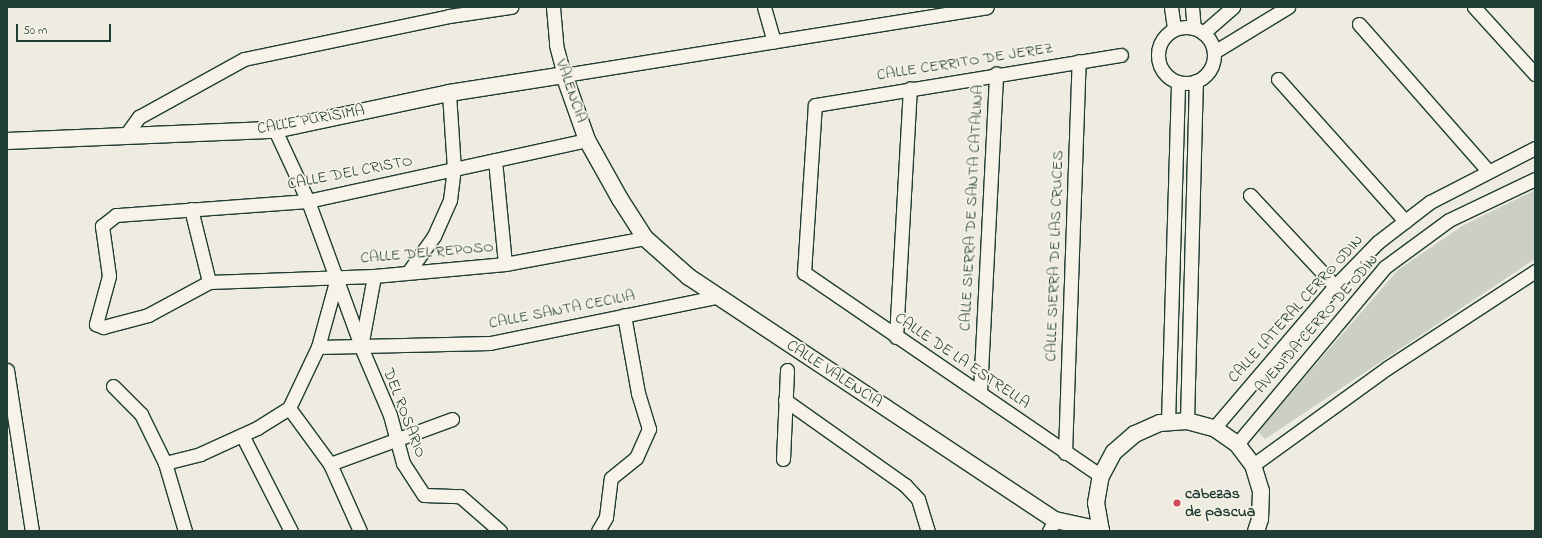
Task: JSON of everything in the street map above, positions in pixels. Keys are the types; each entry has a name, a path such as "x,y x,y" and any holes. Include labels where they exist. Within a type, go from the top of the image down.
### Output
{"street":[{"path":"125,136 139,117 244,59 449,16 511,7"},
{"name":"VALENCIA","path":"553,7 556,44 564,75 587,140 604,172"},
{"path":"764,7 774,42"},
{"path":"564,75 988,7"},
{"path":"1171,7 1174,29"},
{"path":"1192,7 1199,30 1214,52"},
{"path":"1233,7 1199,30 1174,29 1164,37 1158,50 1159,64 1166,75 1178,82 1196,81 1208,72 1214,52 1288,7"},
{"path":"1474,7 1535,74"},
{"path":"1359,24 1488,171"},
{"name":"CALLE CERRITO DE JEREZ","path":"804,273 815,105 996,73 1121,55"},
{"name":"CALLE SIERRA DE LAS CRUCES","path":"1065,453 1079,61"},
{"name":"CALLE SIERRA DE SANTA CATALINA","path":"980,392 996,73"},
{"name":"CALLE PURÍSIMA","path":"7,141 275,130 449,93 564,75"},
{"path":"1278,79 1405,221"},
{"path":"1188,421 1196,81"},
{"path":"1168,422 1178,82"},
{"path":"896,336 910,88"},
{"path":"409,271 444,218 454,169 449,93"},
{"name":"DEL ROSARIO","path":"275,130 308,201 361,347 398,439 403,463 424,495 460,496 500,531"},
{"name":"CALLE DEL CRISTO","path":"209,282 148,315 98,327 95,320 110,276 102,226 116,215 308,201 587,140"},
{"name":"CALLE LATERAL CERRO ODIN","path":"1214,428 1335,286 1378,242 1430,202 1535,148"},
{"path":"495,160 505,264"},
{"name":"CALLE VALENCIA","path":"604,172 645,238 716,297 1052,525 1101,531"},
{"name":"AVENIDA CERRO DE ODÍN","path":"1237,444 1385,267 1450,220 1535,179"},
{"path":"1250,195 1335,286"},
{"path":"191,209 209,282"},
{"name":"CALLE DEL REPOSO","path":"209,282 374,276 409,271 505,264 645,238"},
{"path":"1253,465 1387,368 1535,271"},
{"name":"CALLE DE LA ESTRELLA","path":"804,273 980,392 1065,453 1101,476"},
{"path":"361,347 374,276"},
{"path":"166,463 200,454 242,435 289,408 318,347 337,278"},
{"name":"CALLE SANTA CECILIA","path":"318,347 490,343 716,297"},
{"path":"598,531 606,517 611,478 636,458 649,429 638,393 624,315"},
{"path":"783,459 787,370"},
{"path":"7,373 32,531"},
{"path":"113,386 141,414 166,463 185,531"},
{"path":"785,400 905,485 918,499 928,531"},
{"path":"289,408 330,464 360,531"},
{"path":"330,464 452,419"},
{"path":"1101,531 1096,503 1101,476 1114,452 1135,434 1168,422 1188,421 1214,428 1237,444 1253,465 1261,491 1260,519 1256,531"},
{"path":"242,435 291,531"}],"shaded area":[{"path":"1535,190 1535,259 1265,439 1258,431 1398,270 1462,226"}],"place":[{"name":"cabezas de pascua","path":"1177,503"}]}
